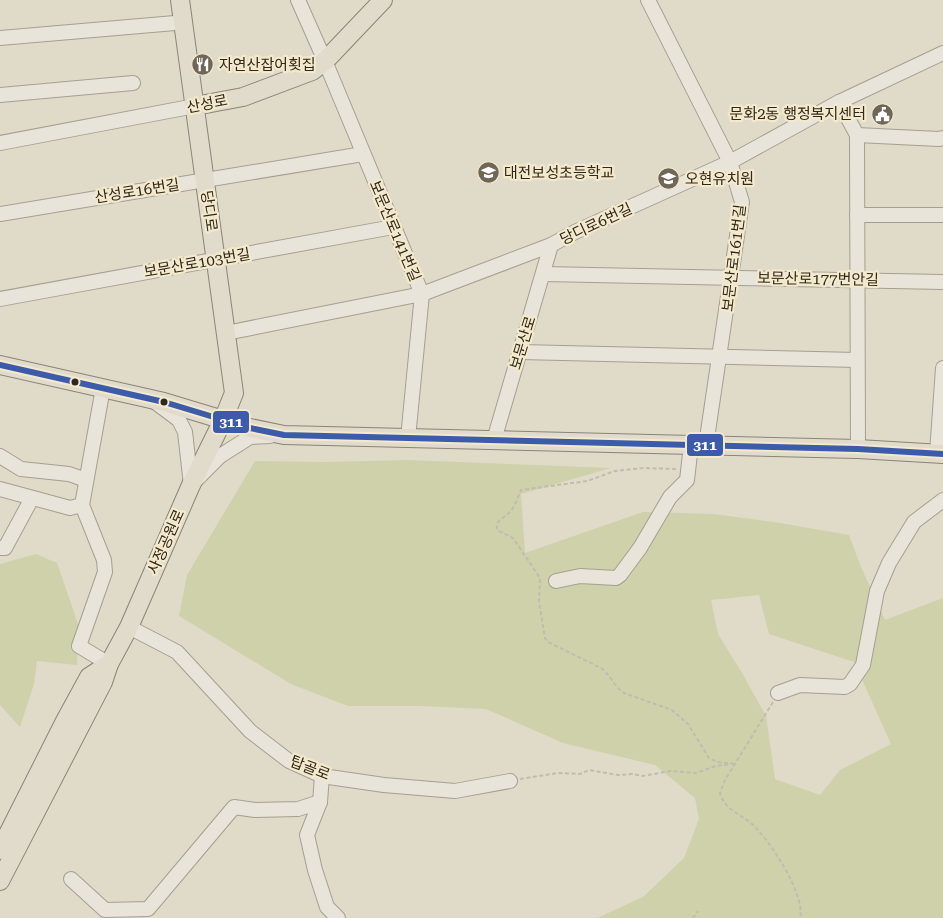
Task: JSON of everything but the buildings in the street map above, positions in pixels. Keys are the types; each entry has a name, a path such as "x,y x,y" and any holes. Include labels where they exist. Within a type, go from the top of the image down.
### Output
{"main road":[{"name":"당디로","path":"180,0 234,393 224,420"},
{"name":"산성로","path":"195,106 244,97 312,70 326,61 384,0"},
{"path":"0,364 152,400 250,428 284,435 858,449 940,454"},
{"name":"사정공원로","path":"0,881 103,682 109,664 129,627 191,486 224,420"},
{"name":"사정공원로","path":"0,850 65,720 89,677 109,664"}],"street":[{"path":"172,0 181,70 192,84"},
{"path":"186,0 194,68 192,84"},
{"name":"보문산로141번길","path":"298,0 326,61 422,294 408,438"},
{"name":"보문산로161번길","path":"648,0 730,162 742,202 720,357 699,445 688,470"},
{"path":"0,38 175,23"},
{"name":"당디로6번길","path":"226,333 422,294 552,245 584,228 730,162 839,102 943,53"},
{"path":"0,95 133,83"},
{"path":"839,102 857,135 858,449"},
{"name":"산성로","path":"0,143 195,106"},
{"path":"857,135 943,138"},
{"name":"산성로16번길","path":"0,214 363,154"},
{"path":"857,215 943,215"},
{"name":"보문산로103번길","path":"0,299 393,227"},
{"name":"보문산로","path":"494,440 552,245"},
{"name":"보문산로177번안길","path":"543,274 943,282"},
{"path":"520,352 857,360"},
{"path":"940,454 943,368"},
{"path":"103,388 82,505 104,560 105,572 79,646 109,664"},
{"path":"152,400 179,420 185,432 191,486"},
{"path":"191,486 220,456 250,437 284,435"},
{"path":"0,456 21,469 69,474 86,480"},
{"path":"556,581 580,576 616,578 620,575 640,548 670,497 687,480 688,470"},
{"path":"0,489 70,508 82,505"},
{"path":"0,548 5,548 32,498"},
{"path":"778,693 800,685 845,687 850,684 863,665 877,591 889,563 914,522 943,500"},
{"name":"탑골로","path":"129,627 177,652 250,731 289,761 322,776 384,785 455,791 510,781"},
{"path":"322,776 320,802 307,835 315,870 327,907 338,918"},
{"path":"71,879 105,910 148,909 234,807 255,810 298,809 320,802"}],"path":[{"path":"688,470 643,468 616,471 587,481 521,490 510,512 496,524 497,530 513,538 540,578 539,602 545,638 548,642 601,668 617,688 624,693 672,710 688,724 710,758 717,762 736,764"},
{"path":"778,693 721,787 720,793 722,800 728,807 753,825 762,835 789,874 800,905 800,918"},
{"path":"510,781 558,772 580,774 589,770 618,775 633,774 642,776 671,771 696,773 716,766 736,764"},
{"path":"692,918 698,911"}],"green space":[{"path":"408,460 611,468 521,494 525,553 643,512 714,514 849,535 885,620 943,598 943,918 597,918 643,897 684,858 699,819 695,798 655,765 563,743 486,709 422,706 348,706 291,684 179,616 187,575 255,461","holes":["759,595 769,634 854,662 891,744 840,770 820,795 775,779 766,716 718,634 711,600"]},
{"path":"36,554 57,563 78,624 77,665 37,661 34,684 20,727 0,705 0,564"}],"transit line":[{"name":"311","path":"0,365 164,402 250,428 284,435 858,449 943,454"}],"place":[{"name":"자연산잡어횟집","path":"203,65"},
{"name":"문화2동 행정복지센터","path":"882,114"},
{"name":"대전보성초등학교","path":"488,173"},
{"name":"오현유치원","path":"669,179"}]}
